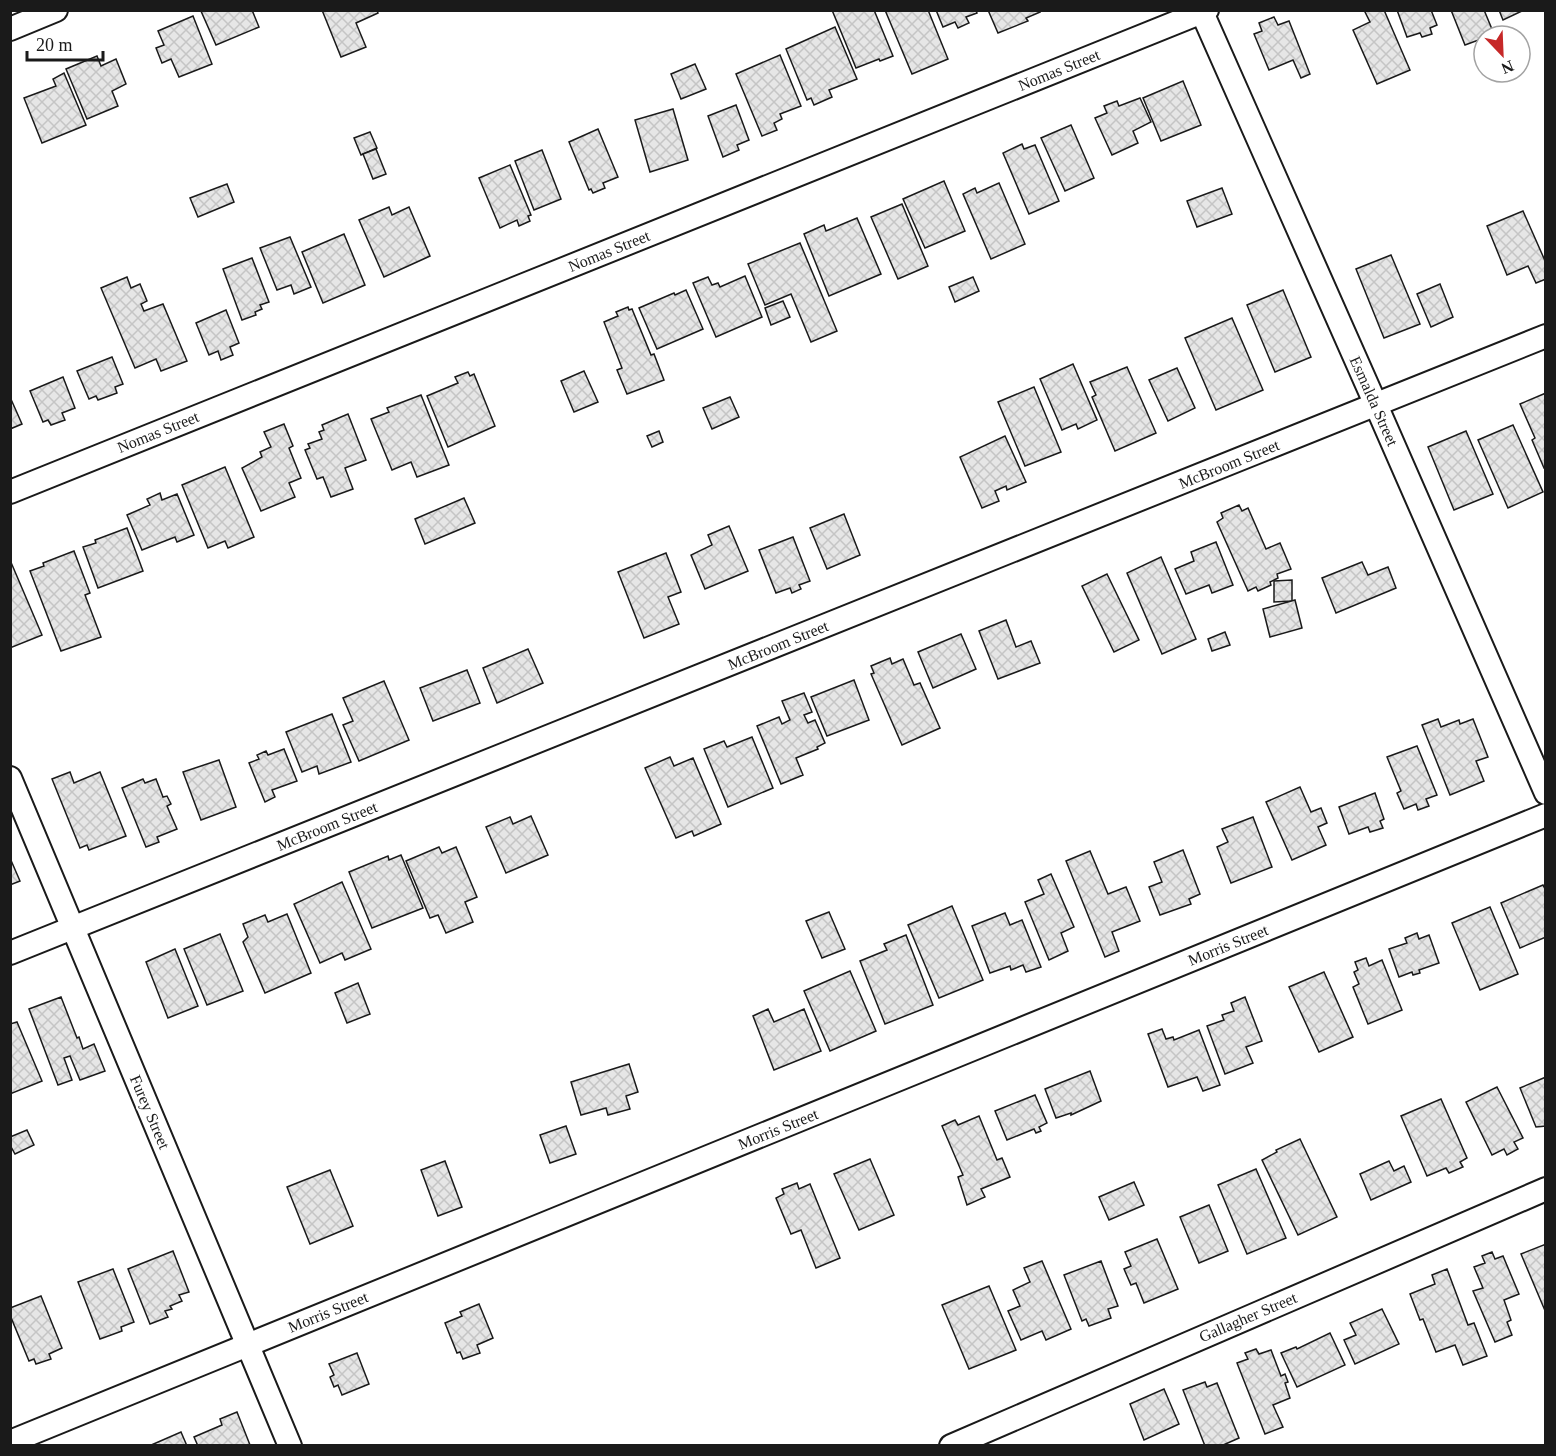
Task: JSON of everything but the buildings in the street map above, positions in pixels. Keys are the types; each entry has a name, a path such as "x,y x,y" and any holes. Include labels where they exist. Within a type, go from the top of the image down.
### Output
{"street":[{"path":"10,29 56,10"},
{"name":"Esmalda Street","path":"1203,11 1545,793"},
{"name":"Nomas Street","path":"10,492 1203,11"},
{"name":"McBroom Street","path":"10,953 1545,336"},
{"name":"Furey Street","path":"10,778 290,1446"},
{"name":"Morris Street","path":"10,1442 1545,815"},
{"name":"Gallagher Street","path":"951,1446 1545,1189"}]}
